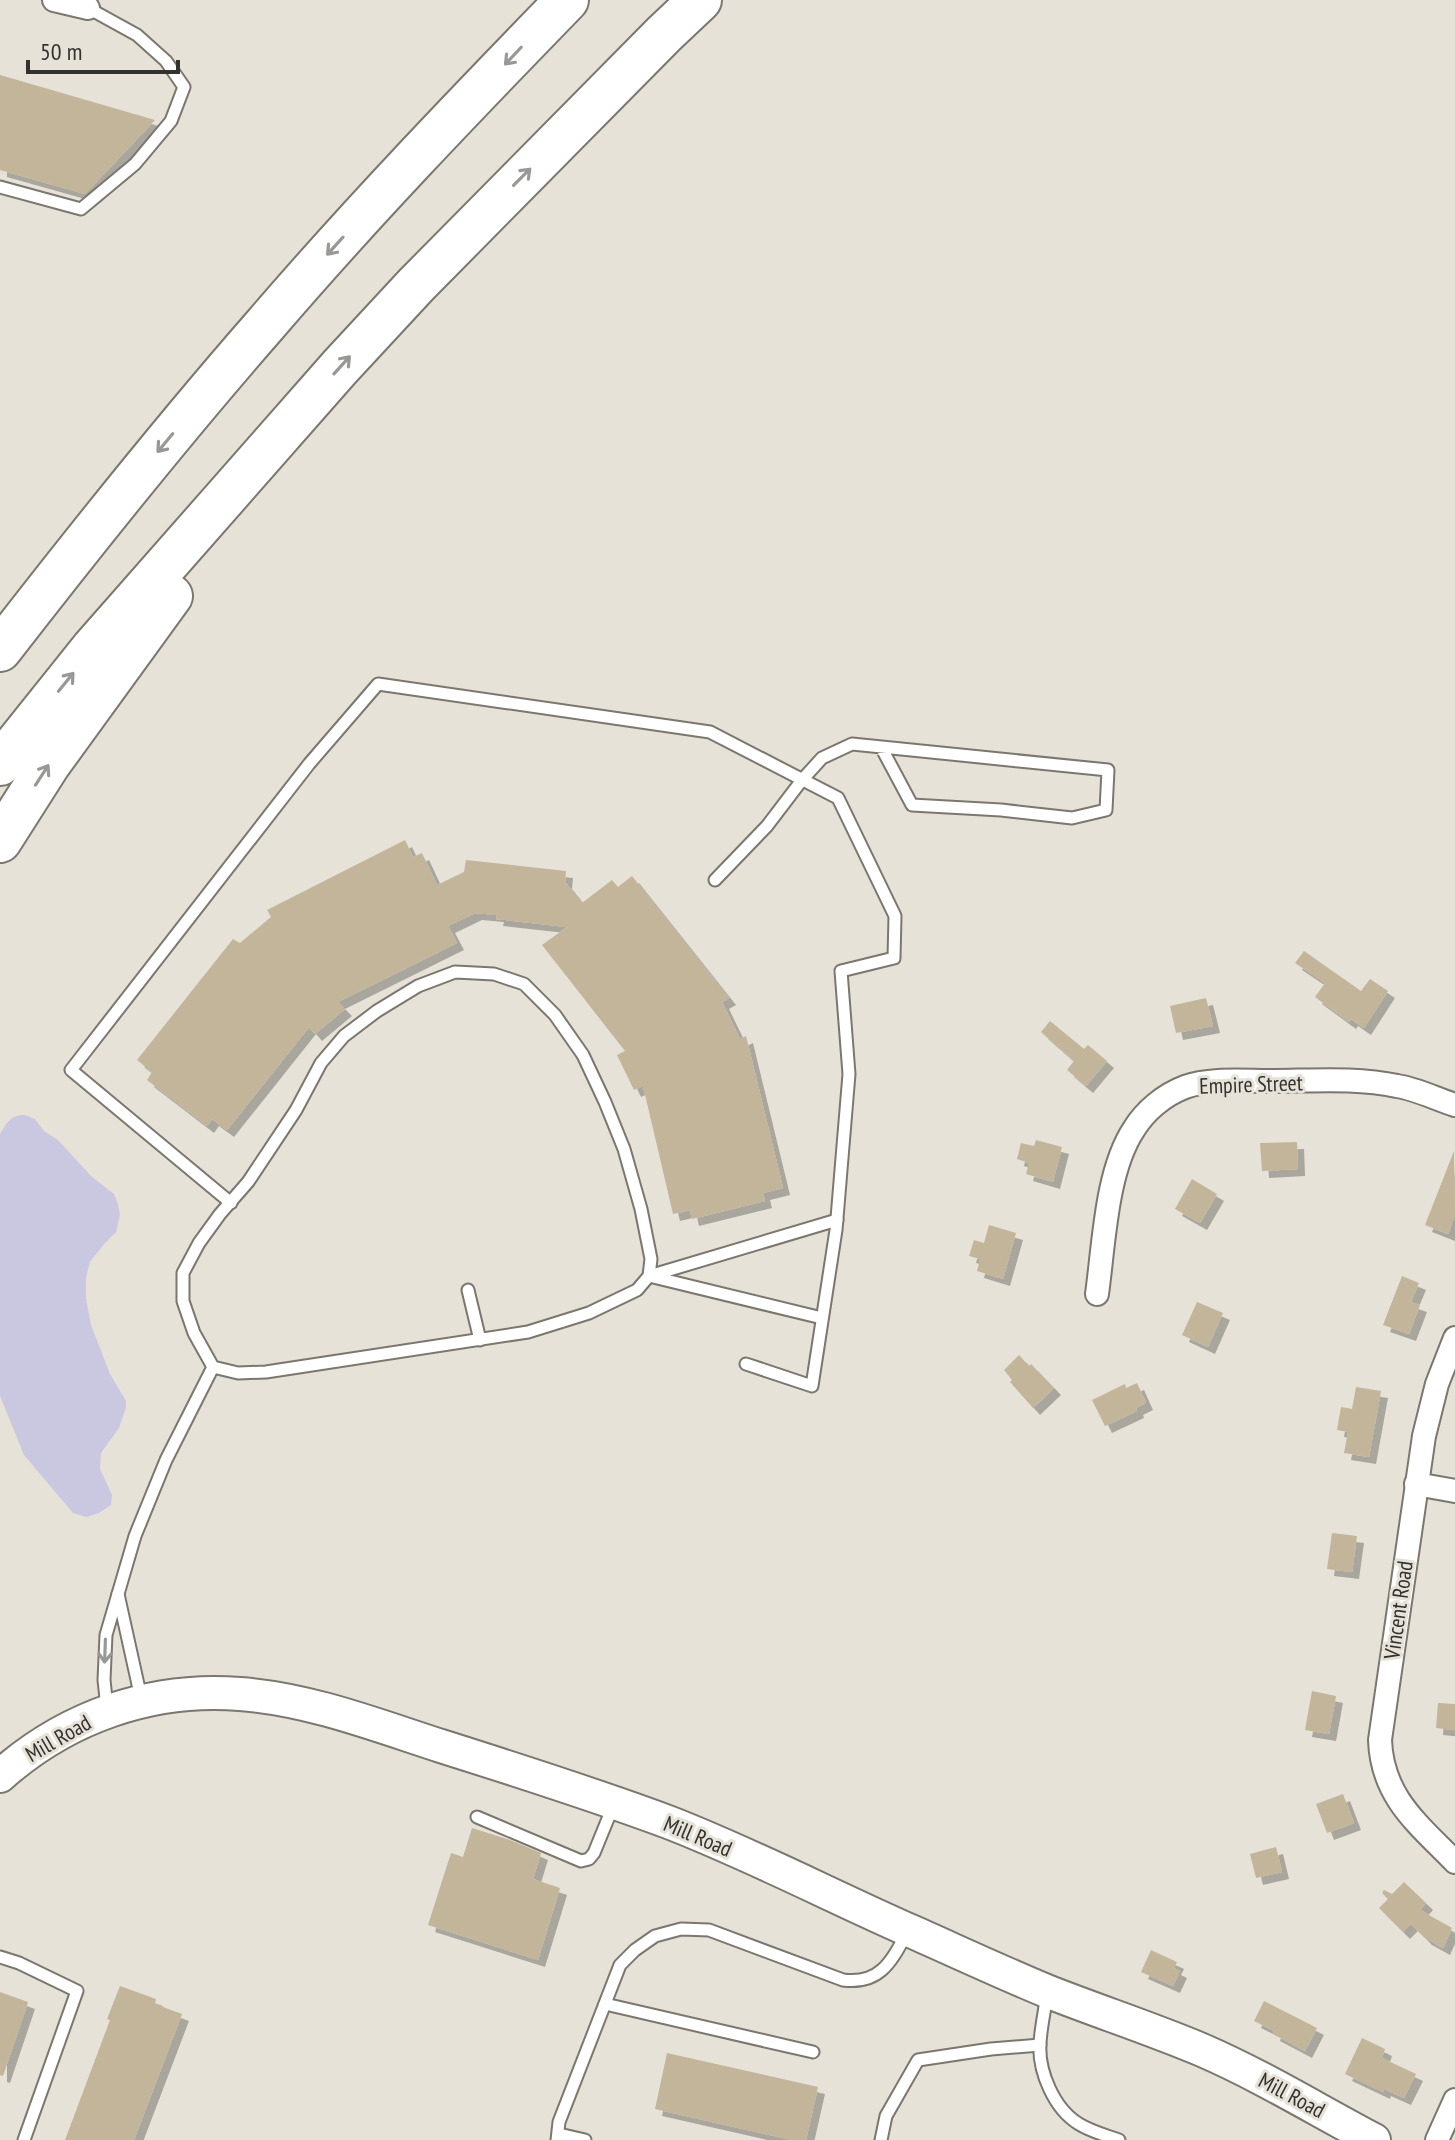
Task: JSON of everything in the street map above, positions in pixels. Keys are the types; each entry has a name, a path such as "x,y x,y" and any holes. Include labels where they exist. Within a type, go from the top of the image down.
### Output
{"highway":[{"path":"0,650 119,499 264,325 567,0"},
{"path":"0,764 92,649 416,285 700,0"},
{"path":"0,841 49,764 216,536 290,423"}],"main road":[{"name":"Mill Road","path":"0,1776 56,1734 107,1711 142,1701 189,1694 239,1694 285,1701 392,1730 670,1823 811,1883 908,1930 1048,1991 1203,2051 1374,2140"}],"street":[{"name":"Empire Street","path":"1097,1294 1112,1188 1123,1148 1144,1115 1185,1087 1209,1082 1348,1081 1398,1086 1455,1105"},
{"name":"Vincent Road","path":"1455,1338 1430,1404 1381,1724 1380,1752 1385,1774 1401,1806 1455,1862"},
{"path":"1416,1484 1455,1491"},
{"path":"1437,2140 1455,2100"}],"lane":[{"path":"0,187 81,209 135,164 171,121 184,87 166,61 137,35 69,3"},
{"path":"231,1203 71,1070 309,764 378,684 710,732 838,798 895,916 894,958 841,971 849,1074 837,1220 812,1386 746,1364"},
{"path":"715,880 767,826 822,758 852,744 1108,770 1106,810 1072,818 912,805 881,747"},
{"path":"649,1276 651,1259 624,1149 583,1055 555,1015 524,984 494,974 455,972 418,986 377,1011 344,1036 321,1063 296,1110 248,1182 199,1243 183,1273 183,1301 194,1333 213,1367 238,1373 266,1372 528,1332 589,1313 637,1290 649,1276 837,1220"},
{"path":"649,1276 822,1318"},
{"path":"468,1290 480,1340"},
{"path":"107,1711 104,1680 106,1635 135,1536 166,1460 213,1367"},
{"path":"118,1593 142,1701"},
{"path":"477,1817 581,1861 589,1859 594,1853 614,1803"},
{"path":"585,2140 558,2137 559,2122 620,1965 655,1936 681,1929 709,1930 843,1980 860,1982 892,1961 908,1930"},
{"path":"0,1957 77,1991 24,2140"},
{"path":"1048,1991 1040,2045 1046,2079 1064,2110 1076,2122 1119,2140"},
{"path":"605,2004 813,2052"},
{"path":"881,2140 886,2116 918,2060 1040,2045"}],"shaded area":[{"path":"25,1115 35,1119 91,1176 114,1194 120,1215 116,1232 90,1262 86,1278 91,1325 110,1374 126,1401 119,1428 101,1453 100,1469 112,1495 111,1505 87,1517 73,1513 24,1455 0,1396 0,1134 13,1118"}],"building":[{"path":"0,75 155,120 85,194 0,170"},
{"path":"405,840 413,857 422,853 437,885 464,872 466,860 566,871 565,882 582,903 612,880 618,887 632,876 729,998 722,1002 740,1039 746,1036 783,1188 763,1193 765,1201 692,1219 690,1210 673,1214 643,1086 634,1090 617,1055 625,1051 542,945 567,927 496,919 497,915 475,913 448,926 457,943 338,1002 345,1009 315,1034 309,1027 227,1130 212,1119 207,1126 147,1080 152,1072 137,1060 233,939 240,943 271,917 267,910"},
{"path":"1304,951 1361,991 1370,979 1388,991 1364,1028 1351,1019 1349,1022 1315,997 1325,983 1295,963"},
{"path":"1206,998 1213,1026 1176,1033 1170,1006"},
{"path":"1050,1021 1084,1049 1088,1045 1107,1061 1086,1086 1067,1070 1074,1061 1041,1032"},
{"path":"1036,1140 1062,1147 1053,1182 1026,1174 1029,1163 1017,1159 1021,1143 1034,1146"},
{"path":"1297,1142 1298,1169 1262,1171 1260,1143"},
{"path":"1454,1151 1455,1215 1448,1234 1425,1225"},
{"path":"1192,1179 1217,1194 1200,1223 1175,1209"},
{"path":"989,1225 1016,1233 1003,1279 977,1271 980,1259 969,1256 974,1240 984,1243"},
{"path":"1402,1276 1419,1283 1411,1302 1420,1305 1409,1334 1383,1325"},
{"path":"1197,1302 1223,1313 1208,1347 1182,1335"},
{"path":"1019,1355 1054,1388 1033,1408 1010,1382 1012,1380 1004,1370"},
{"path":"1137,1383 1146,1403 1136,1408 1137,1411 1105,1426 1092,1400 1125,1384 1126,1388"},
{"path":"1356,1387 1381,1391 1369,1457 1344,1453 1348,1432 1337,1430 1341,1407 1352,1409"},
{"path":"1332,1533 1357,1536 1352,1572 1327,1569"},
{"path":"1312,1691 1336,1696 1329,1734 1305,1730"},
{"path":"1438,1703 1455,1704 1455,1730 1436,1728"},
{"path":"1343,1794 1354,1823 1327,1833 1316,1804"},
{"path":"472,1828 541,1853 533,1879 560,1888 538,1960 428,1925 451,1853 463,1857"},
{"path":"1276,1847 1282,1872 1256,1878 1250,1854"},
{"path":"1404,1882 1426,1903 1420,1910 1452,1928 1443,1948 1425,1938 1411,1924 1403,1932 1379,1908 1388,1899 1382,1893 1384,1890 1392,1894"},
{"path":"1151,1950 1177,1962 1174,1968 1180,1971 1173,1986 1141,1972"},
{"path":"120,1986 156,1999 155,2004 182,2014 134,2140 65,2140 110,2020 107,2019"},
{"path":"0,1992 28,2002 3,2076 0,2075"},
{"path":"1264,2001 1317,2028 1305,2051 1254,2021"},
{"path":"1362,2038 1385,2049 1382,2058 1416,2074 1404,2098 1345,2074"},
{"path":"667,2053 818,2087 806,2140 792,2140 655,2109"}]}
